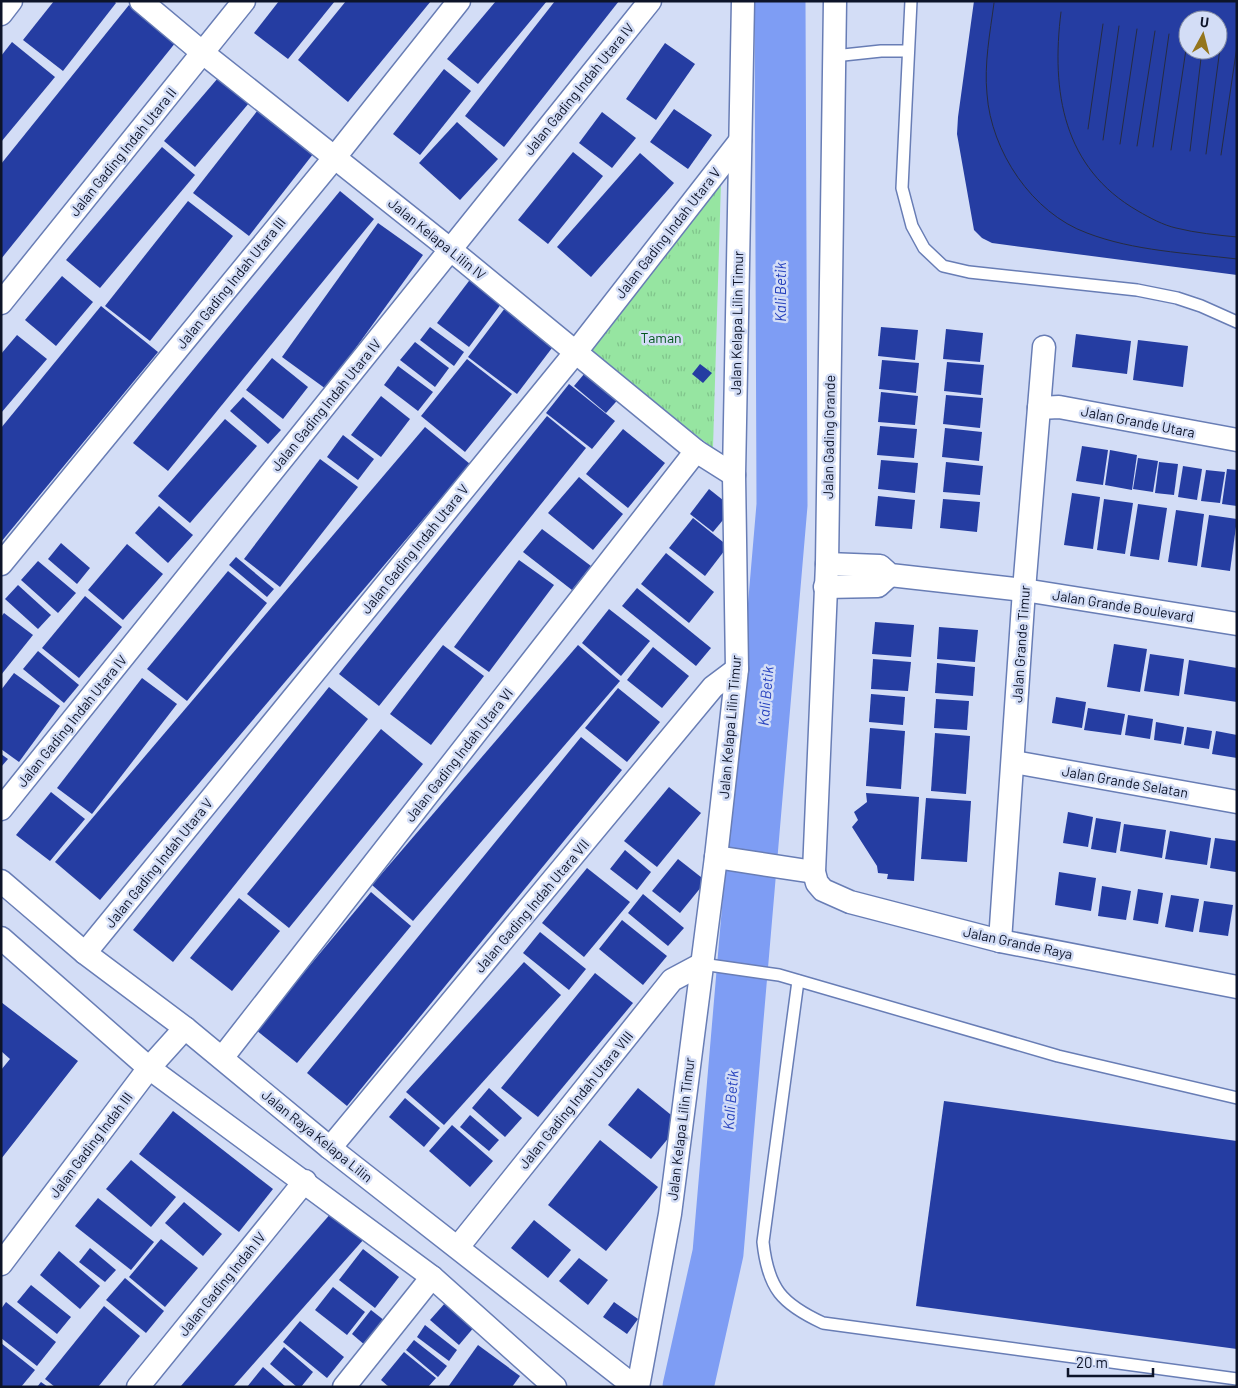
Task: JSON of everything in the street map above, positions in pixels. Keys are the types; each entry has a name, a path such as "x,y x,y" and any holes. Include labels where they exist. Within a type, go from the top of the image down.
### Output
{"street":[{"path":"1,14 10,1"},
{"name":"Jalan Kelapa Lilin IV","path":"141,1 203,53 451,250 696,451 734,475"},
{"name":"Jalan Gading Indah Utara II","path":"1,303 244,1"},
{"name":"Jalan Gading Indah Utara III","path":"1,564 335,157 459,1"},
{"name":"Jalan Gading Indah Utara IV","path":"1,809 650,1"},
{"name":"Jalan Kelapa Lilin Timur","path":"636,1387 670,1214 704,955 721,864 738,669 734,475 743,1"},
{"name":"Jalan Gading Grande","path":"809,871 827,564 835,1"},
{"name":"Jalan Gading Indah Utara V","path":"85,953 575,353 740,141"},
{"name":"Jalan Grande Timur","path":"1000,942 1014,762 1024,590 1044,347"},
{"name":"Jalan Grande Utara","path":"1039,408 1058,407 1237,440"},
{"name":"Jalan Gading Indah Utara VI","path":"222,1058 696,451"},
{"name":"Jalan Grande Boulevard","path":"827,564 880,566 890,575 1024,590 1237,624"},
{"path":"825,587 878,586 890,575"},
{"name":"Jalan Gading Indah Utara VII","path":"330,1148 714,687 738,669"},
{"name":"Jalan Grande Selatan","path":"1014,762 1237,802"},
{"path":"721,864 809,871"},
{"name":"Jalan Grande Raya","path":"809,871 823,890 842,899 1000,942 1237,987"},
{"name":"Jalan Raya Kelapa Lilin","path":"1,881 85,953 222,1058 330,1148 636,1387"},
{"path":"1,938 150,1068 305,1180 432,1277 548,1385"},
{"name":"Jalan Gading Indah Utara VIII","path":"458,1247 672,980 704,955"},
{"name":"Jalan Gading Indah III","path":"1,1264 150,1068 183,1029"},
{"name":"Jalan Gading Indah IV","path":"138,1387 305,1180"},
{"path":"344,1387 432,1277"}],"lane":[{"path":"911,1 907,51 902,188 912,226 924,248 943,266 969,272 1157,294 1201,306 1237,322"},
{"path":"834,56 881,50 907,51"},
{"path":"704,955 734,970 771,973 1058,1056 1237,1098"},
{"path":"798,981 763,1242 770,1280 796,1311 832,1325 1237,1379"}],"green space":[{"name":"Taman","path":"721,182 713,448 582,348"}],"building":[{"path":"54,1 114,1 116,3 63,71 23,40"},
{"path":"279,1 335,1 288,59 254,33"},
{"path":"346,1 431,1 348,102 298,60"},
{"path":"496,1 547,1 478,84 447,59"},
{"path":"555,1 619,1 504,147 465,116"},
{"path":"974,1 1237,1 1237,275 992,243 982,238 974,230 957,134"},
{"path":"129,5 176,42 1,259 1,164"},
{"path":"12,42 55,77 1,142 1,56"},
{"path":"665,43 695,64 656,120 626,99"},
{"path":"444,69 471,91 420,155 393,134"},
{"path":"218,78 249,103 195,167 164,141"},
{"path":"261,106 317,149 249,236 193,193"},
{"path":"674,109 712,135 688,169 650,142"},
{"path":"602,112 636,138 612,168 579,143"},
{"path":"457,122 498,159 460,200 419,163"},
{"path":"162,147 195,175 100,288 66,260"},
{"path":"573,152 603,176 548,244 518,220"},
{"path":"640,153 674,183 591,277 557,247"},
{"path":"340,191 374,219 168,471 133,443"},
{"path":"188,201 233,236 150,341 105,306"},
{"path":"378,223 423,255 326,389 282,357"},
{"path":"62,276 93,302 56,346 25,320"},
{"path":"472,277 504,300 469,347 437,323"},
{"path":"101,306 158,352 1,542 1,428"},
{"path":"505,308 555,344 517,394 468,357"},
{"path":"430,327 464,352 454,366 420,340"},
{"path":"881,327 918,330 915,360 878,356"},
{"path":"946,329 983,333 980,362 943,359"},
{"path":"1076,334 1131,341 1127,374 1072,367"},
{"path":"17,335 47,359 1,413 1,354"},
{"path":"1138,340 1188,346 1183,387 1133,380"},
{"path":"415,342 449,368 435,387 400,360"},
{"path":"272,358 308,387 283,419 246,390"},
{"path":"467,359 512,394 465,452 421,416"},
{"path":"882,360 919,363 916,393 879,389"},
{"path":"947,362 984,365 981,395 944,391"},
{"path":"700,364 712,373 703,383 692,374"},
{"path":"398,366 433,392 418,411 384,385"},
{"path":"590,367 623,394 606,413 574,386"},
{"path":"569,384 615,421 592,449 546,413"},
{"path":"881,392 918,396 915,425 878,422"},
{"path":"946,395 983,398 980,428 943,424"},
{"path":"381,396 410,419 381,457 351,435"},
{"path":"243,397 281,430 268,444 230,411"},
{"path":"547,416 586,448 379,706 339,674"},
{"path":"225,419 257,446 190,523 158,496"},
{"path":"880,426 917,429 914,458 877,455"},
{"path":"425,427 470,464 100,900 55,862"},
{"path":"945,428 982,432 979,461 942,457"},
{"path":"623,429 665,463 628,508 586,474"},
{"path":"343,435 374,459 358,480 327,457"},
{"path":"1082,446 1108,450 1103,485 1076,481"},
{"path":"1110,450 1137,455 1132,490 1105,485"},
{"path":"1138,458 1158,461 1153,492 1133,489"},
{"path":"320,459 358,487 280,587 244,559"},
{"path":"881,460 918,463 915,493 878,489"},
{"path":"946,462 983,466 980,495 943,492"},
{"path":"1159,462 1178,464 1174,495 1155,493"},
{"path":"1183,466 1202,469 1197,500 1178,497"},
{"path":"1227,469 1237,470 1237,506 1222,504"},
{"path":"1206,470 1225,472 1220,503 1201,501"},
{"path":"579,477 623,514 593,550 548,513"},
{"path":"709,489 733,508 713,532 690,514"},
{"path":"1072,493 1100,497 1093,549 1064,545"},
{"path":"878,496 915,500 912,529 875,526"},
{"path":"943,499 980,502 977,532 940,528"},
{"path":"1104,499 1133,503 1125,554 1097,550"},
{"path":"1138,504 1167,508 1159,560 1130,556"},
{"path":"159,506 193,535 168,563 135,533"},
{"path":"1176,510 1204,514 1197,566 1168,562"},
{"path":"1209,515 1237,519 1230,571 1201,567"},
{"path":"693,518 728,546 705,576 669,548"},
{"path":"542,529 591,566 572,590 523,552"},
{"path":"61,543 90,568 77,584 48,559"},
{"path":"127,544 163,574 123,620 88,590"},
{"path":"666,553 714,592 689,623 641,584"},
{"path":"236,557 274,589 267,597 229,565"},
{"path":"519,560 554,585 489,672 454,647"},
{"path":"38,561 76,593 58,613 21,580"},
{"path":"228,571 267,603 187,701 147,669"},
{"path":"18,585 51,615 38,629 5,599"},
{"path":"637,588 711,648 696,666 622,606"},
{"path":"85,596 122,627 79,678 42,648"},
{"path":"609,609 650,641 621,676 582,643"},
{"path":"4,613 33,635 1,675 1,617"},
{"path":"875,622 914,625 911,657 872,654"},
{"path":"939,627 978,630 975,662 937,659"},
{"path":"1114,644 1147,649 1140,692 1107,687"},
{"path":"443,645 484,676 431,745 390,714"},
{"path":"578,645 620,681 413,921 372,885"},
{"path":"653,647 689,676 662,708 627,680"},
{"path":"38,651 79,685 64,703 23,669"},
{"path":"1150,654 1184,659 1179,696 1144,691"},
{"path":"873,659 911,662 908,691 871,689"},
{"path":"1189,660 1237,668 1237,702 1184,694"},
{"path":"937,663 975,667 973,696 935,693"},
{"path":"14,673 60,706 19,762 1,749 1,690"},
{"path":"142,678 177,704 92,814 57,788"},
{"path":"329,687 368,719 173,962 133,930"},
{"path":"618,688 660,722 627,762 585,728"},
{"path":"871,694 905,697 903,725 869,722"},
{"path":"1056,697 1086,702 1082,728 1052,723"},
{"path":"936,699 969,701 967,730 934,728"},
{"path":"1088,708 1125,714 1121,735 1084,730"},
{"path":"1128,715 1153,719 1150,739 1125,735"},
{"path":"1156,722 1184,727 1181,744 1154,740"},
{"path":"1187,727 1212,731 1209,749 1184,745"},
{"path":"870,728 905,731 901,789 866,786"},
{"path":"381,729 423,764 289,928 247,894"},
{"path":"1216,731 1237,735 1237,758 1212,754"},
{"path":"935,733 970,736 966,794 931,791"},
{"path":"581,737 622,770 347,1106 307,1073"},
{"path":"1,754 8,759 1,767"},
{"path":"669,787 701,813 657,867 624,841"},
{"path":"51,792 85,819 50,861 16,835"},
{"path":"866,793 919,797 914,881 887,879 888,874 878,873 877,866 852,827 858,820 854,812 867,802"},
{"path":"926,798 971,801 967,862 921,859"},
{"path":"1068,812 1093,817 1088,847 1063,843"},
{"path":"1096,818 1121,822 1116,853 1091,849"},
{"path":"1124,824 1166,830 1162,858 1120,851"},
{"path":"1170,831 1211,838 1207,865 1165,859"},
{"path":"1215,838 1237,841 1236,872 1210,868"},
{"path":"625,850 651,872 637,890 610,869"},
{"path":"678,859 706,881 680,913 652,891"},
{"path":"587,868 630,902 584,957 542,923"},
{"path":"1059,872 1096,878 1091,911 1055,905"},
{"path":"1102,886 1131,891 1126,920 1098,916"},
{"path":"1138,889 1163,893 1158,924 1133,920"},
{"path":"371,892 411,926 297,1063 256,1030"},
{"path":"643,894 684,928 668,946 628,913"},
{"path":"1171,895 1199,899 1193,932 1165,927"},
{"path":"239,898 280,931 232,991 190,958"},
{"path":"1204,901 1233,905 1228,936 1199,932"},
{"path":"622,920 667,956 643,985 599,949"},
{"path":"540,932 586,969 569,990 523,953"},
{"path":"524,962 561,995 444,1125 406,1092"},
{"path":"595,973 633,1003 538,1117 501,1088"},
{"path":"1,1002 78,1061 1,1159 1,1070 10,1059 1,1051"},
{"path":"489,1088 522,1118 505,1137 472,1108"},
{"path":"638,1088 681,1123 651,1159 608,1125"},
{"path":"405,1098 440,1128 424,1147 389,1117"},
{"path":"944,1101 1237,1141 1237,1349 916,1306"},
{"path":"173,1111 273,1189 239,1232 139,1154"},
{"path":"470,1115 499,1140 489,1151 460,1127"},
{"path":"452,1125 493,1161 470,1187 429,1151"},
{"path":"600,1140 658,1187 606,1251 548,1205"},
{"path":"131,1160 176,1197 151,1227 106,1189"},
{"path":"98,1198 154,1242 131,1270 75,1226"},
{"path":"184,1202 222,1234 203,1256 165,1223"},
{"path":"332,1212 364,1239 233,1387 180,1387"},
{"path":"534,1220 571,1250 548,1278 511,1248"},
{"path":"161,1239 198,1268 165,1307 129,1277"},
{"path":"90,1248 116,1270 105,1282 79,1262"},
{"path":"363,1249 399,1277 375,1308 339,1280"},
{"path":"59,1251 100,1286 80,1309 40,1275"},
{"path":"579,1258 608,1280 588,1305 559,1281"},
{"path":"125,1278 164,1311 146,1333 106,1300"},
{"path":"31,1285 71,1317 57,1334 17,1302"},
{"path":"333,1287 365,1312 347,1335 315,1310"},
{"path":"6,1302 56,1342 37,1366 1,1338 1,1309"},
{"path":"446,1302 475,1326 459,1345 430,1320"},
{"path":"614,1302 638,1319 627,1334 603,1317"},
{"path":"104,1306 140,1336 98,1387 55,1387 45,1379"},
{"path":"371,1310 385,1321 366,1346 352,1334"},
{"path":"300,1321 344,1357 327,1378 283,1342"},
{"path":"425,1325 457,1350 449,1361 417,1337"},
{"path":"414,1340 447,1366 438,1377 406,1350"},
{"path":"1,1343 35,1370 21,1387 1,1387"},
{"path":"478,1345 520,1376 512,1387 448,1387"},
{"path":"284,1347 313,1372 301,1387 297,1387 270,1364"},
{"path":"404,1352 436,1378 428,1387 389,1387 381,1380"},
{"path":"263,1367 286,1387 247,1387"},
{"path":"41,1382 48,1387 37,1387"}],"waterway":[{"name":"Kali Betik","path":"688,1387 718,1253 782,505 780,1"}],"tram line":[{"path":"994,3 986,71 990,116 1006,158 1032,195 1067,224 1105,239 1142,248 1237,259"},
{"path":"1061,12 1058,42 1058,71 1061,99 1068,125 1078,150 1093,173 1113,193 1152,219 1171,227 1237,237"},
{"path":"1088,129 1103,24"},
{"path":"1103,140 1119,26"},
{"path":"1120,144 1137,29"},
{"path":"1137,146 1155,31"},
{"path":"1153,147 1169,34"},
{"path":"1221,155 1237,46"},
{"path":"1171,150 1184,60"},
{"path":"1190,151 1201,60"},
{"path":"1206,154 1218,60"}]}
